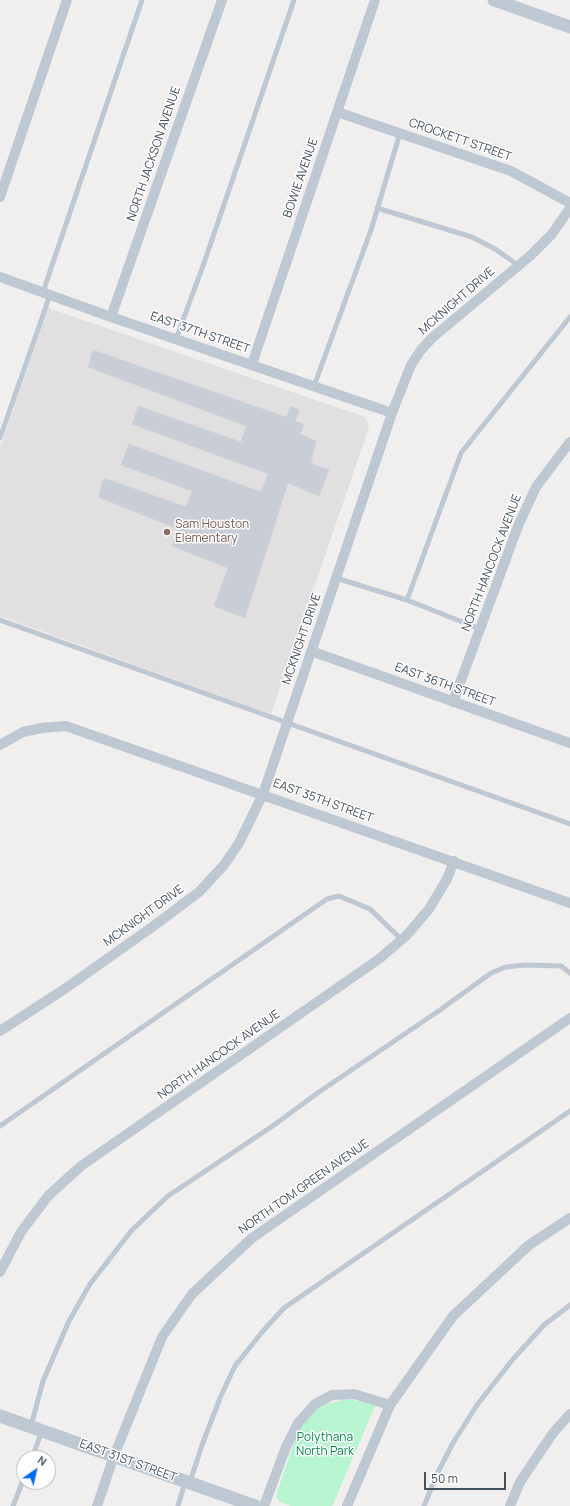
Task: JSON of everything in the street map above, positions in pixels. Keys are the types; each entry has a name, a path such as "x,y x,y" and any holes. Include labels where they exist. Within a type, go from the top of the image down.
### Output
{"street":[{"path":"0,197 67,0"},
{"name":"NORTH JACKSON AVENUE","path":"112,317 222,0"},
{"name":"BOWIE AVENUE","path":"252,364 375,0"},
{"path":"494,0 570,27"},
{"name":"CROCKETT STREET","path":"337,112 511,171 570,203"},
{"name":"MCKNIGHT DRIVE","path":"0,1031 72,984 155,925 210,882 224,865 239,843 263,794 392,413 408,370 421,350 432,338 552,234 570,208"},
{"name":"EAST 37TH STREET","path":"0,277 392,413"},
{"name":"NORTH HANCOCK AVENUE","path":"453,702 518,526 536,487 570,442"},
{"name":"EAST 36TH STREET","path":"312,651 570,744"},
{"name":"EAST 35TH STREET","path":"0,745 23,732 41,728 66,726 570,903"},
{"name":"NORTH HANCOCK AVENUE","path":"0,1272 21,1232 48,1196 81,1166 379,959 402,940 429,909 447,879 454,861"},
{"name":"NORTH TOM GREEN AVENUE","path":"97,1506 114,1456 162,1337 192,1294 252,1238 570,1018"},
{"path":"347,1506 390,1405 453,1316 529,1245 570,1218"},
{"path":"264,1506 286,1447 298,1423 308,1410 315,1404 332,1395 347,1394 375,1399 390,1405"},
{"path":"510,1506 520,1482 552,1432 570,1414"},
{"name":"EAST 31ST STREET","path":"0,1416 255,1506"}],"lane":[{"path":"0,438 142,0"},
{"path":"176,339 207,255 294,0"},
{"path":"314,386 371,230 400,133"},
{"path":"377,208 472,237 518,265"},
{"path":"407,600 461,453 570,317"},
{"path":"336,578 407,600 480,629"},
{"path":"0,620 287,721 570,824"},
{"path":"0,1126 327,900 339,896 364,906 380,918 402,940"},
{"path":"33,1450 43,1381 69,1321 90,1284 132,1230 168,1196 268,1130 491,973 506,967 525,965 561,966 570,973"},
{"path":"178,1506 220,1398 236,1366 263,1331 284,1308 570,1111"},
{"path":"424,1506 447,1455 477,1405 514,1358 544,1325 570,1305"},
{"path":"13,1506 19,1490"}],"shaded area":[{"name":"Sam Houston Elementary","path":"48,308 365,417 369,427 271,714 0,616 0,448"}],"green space":[{"name":"Polythana North Park","path":"346,1399 376,1404 332,1506 291,1506 279,1501 276,1495 298,1431 309,1413 324,1405"}],"building":[{"path":"93,350 286,417 291,406 300,410 295,421 304,424 300,434 316,441 311,463 329,470 319,496 288,483 245,618 214,606 228,568 172,546 178,529 98,497 104,478 186,507 192,491 121,465 129,444 261,492 268,474 132,424 138,406 241,442 246,426 88,367"}],"place":[{"name":"Sam Houston Elementary","path":"167,532"}]}
